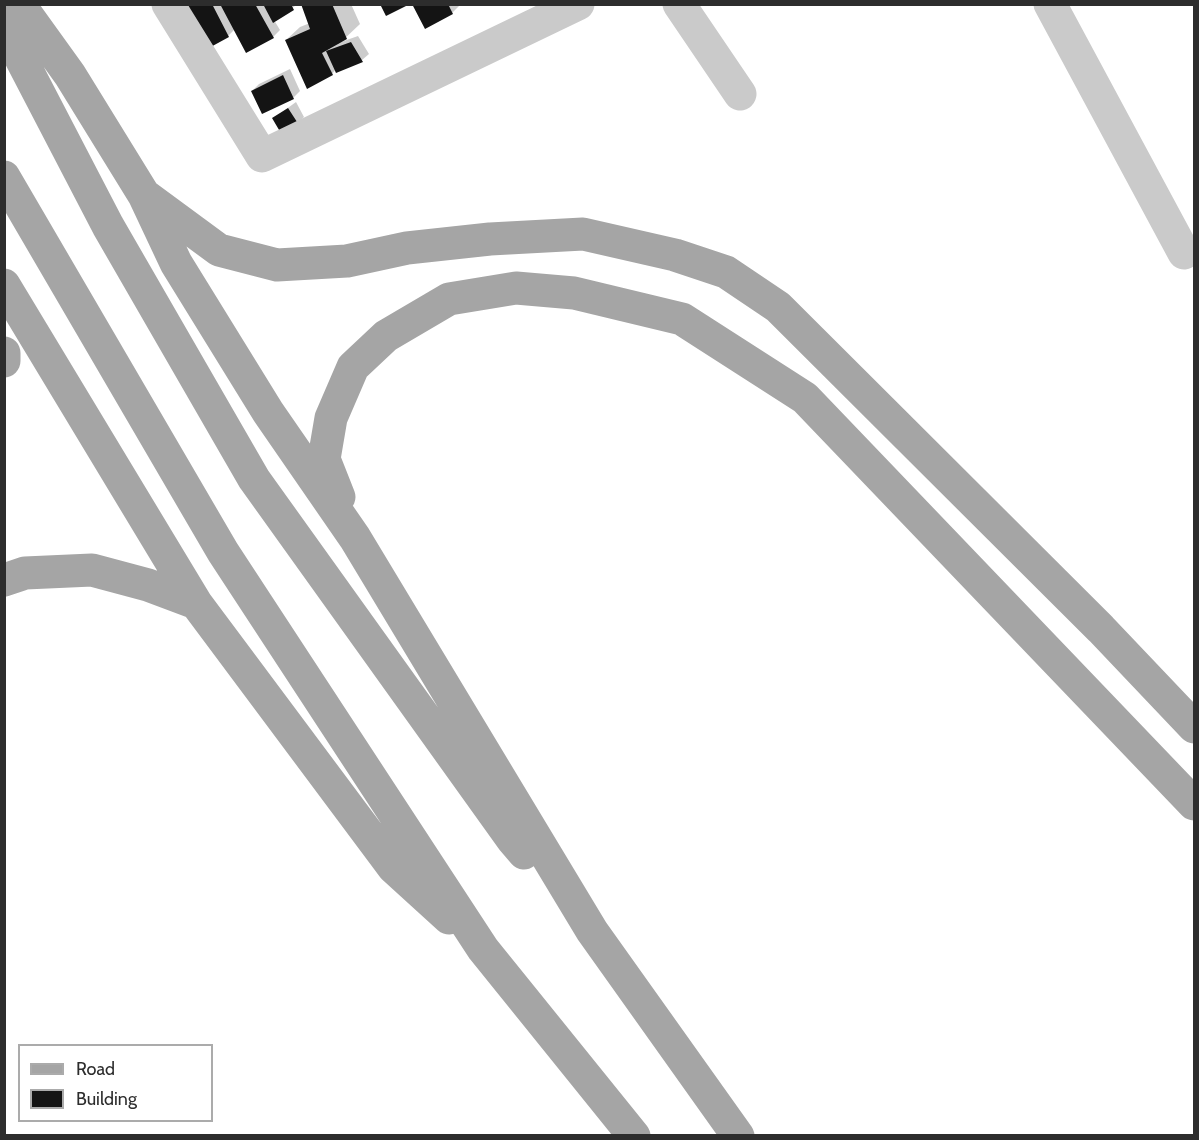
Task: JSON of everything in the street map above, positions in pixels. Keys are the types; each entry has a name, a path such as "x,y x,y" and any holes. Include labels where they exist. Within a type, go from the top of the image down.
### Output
{"main road":[{"path":"19,4 70,75 144,195 176,263 262,402 355,538 592,932 738,1136"},
{"path":"4,26 108,226 254,478 512,840 592,932"},
{"path":"4,177 223,552 483,949 634,1136"},
{"path":"144,195 219,250 277,265 347,261 407,248 490,239 583,234 675,255 726,272 778,307 1092,620 1194,727"},
{"path":"4,285 196,603 393,867 483,949"},
{"path":"355,538 324,459 331,418 353,367 386,336 449,299 516,288 574,293 682,319 805,398 1194,804"},
{"path":"4,353 4,361"},
{"path":"4,580 25,573 92,570 148,585 196,603"}],"street":[{"path":"168,4 262,156 579,4"},
{"path":"679,4 740,94"},
{"path":"1050,4 1184,252"}],"building":[{"path":"187,4 212,4 229,37 207,49"},
{"path":"220,4 255,4 274,38 246,53"},
{"path":"263,4 291,4 294,10 273,23"},
{"path":"301,4 332,4 347,39 322,53 333,75 307,89 285,40 310,29"},
{"path":"380,4 410,4 386,16"},
{"path":"412,4 448,4 453,14 425,29"},
{"path":"351,42 363,62 336,73 326,51"},
{"path":"283,75 294,99 262,114 251,91"},
{"path":"288,108 299,125 282,135 272,118"}]}
